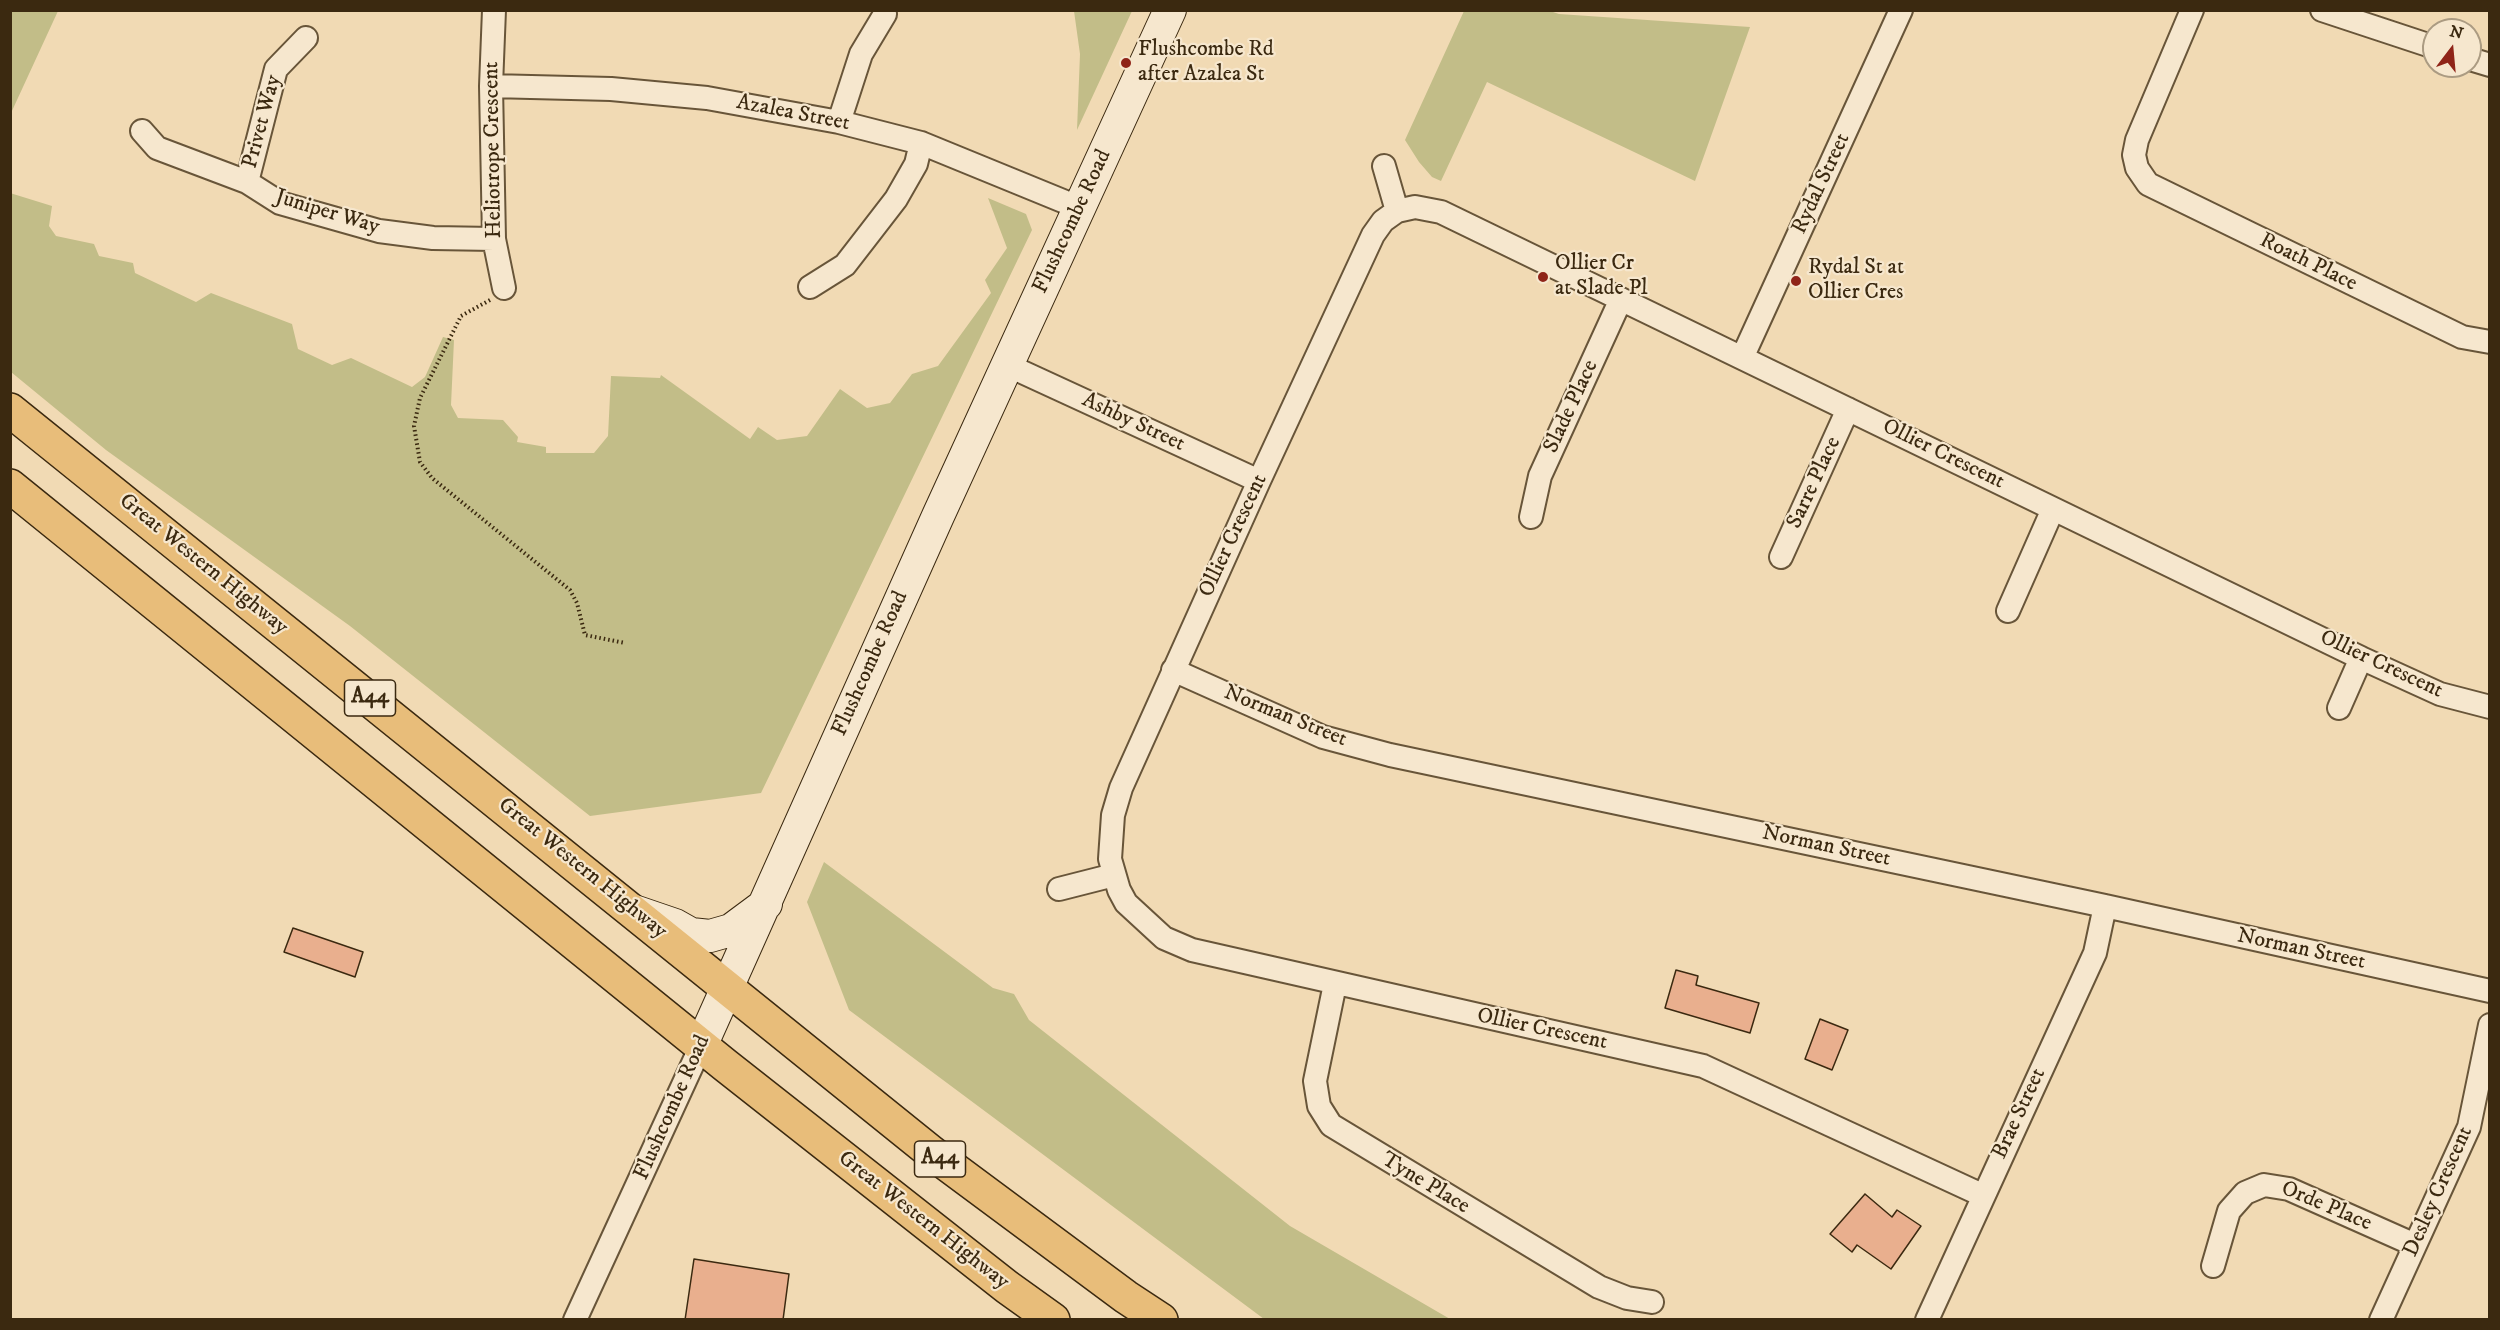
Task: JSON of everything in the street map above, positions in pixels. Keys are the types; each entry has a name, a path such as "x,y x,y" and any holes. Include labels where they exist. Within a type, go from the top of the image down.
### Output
{"highway":[{"name":"Great Western Highway","path":"10,410 729,987 932,1153 1126,1297 1161,1320"},
{"name":"Great Western Highway","path":"10,486 701,1046 998,1280 1053,1320"}],"street":[{"name":"Heliotrope Crescent","path":"494,10 492,86 494,239 504,288"},
{"name":"Flushcombe Road","path":"575,1320 729,987 866,675 1170,10"},
{"name":"Rydal Street","path":"1742,358 1901,10"},
{"name":"Roath Place","path":"2192,10 2137,140 2128,171 2157,190 2462,337 2490,342"},
{"path":"2322,10 2422,43"},
{"path":"839,122 861,54 885,14"},
{"name":"Privet Way","path":"247,182 276,69 306,38"},
{"name":"Azalea Street","path":"492,86 611,89 707,98 839,122 921,143 1080,208"},
{"name":"Juniper Way","path":"142,130 157,148 247,182 279,203 379,231 433,238 494,239"},
{"path":"810,287 845,265 869,234 896,198 916,164 921,143"},
{"path":"1384,166 1397,211"},
{"name":"Ollier Crescent","path":"1982,1195 1703,1066 1335,984 1178,945 1150,927 1126,903 1114,875 1110,844 1116,801 1259,481 1373,235 1383,221 1397,211 1415,207 1441,212 2361,658 2440,694 2490,707"},
{"name":"Slade Place","path":"1531,517 1540,476 1621,299"},
{"name":"Ashby Street","path":"1007,364 1259,481"},
{"name":"Sarre Place","path":"1781,557 1848,409"},
{"path":"2008,611 2053,509"},
{"path":"2339,708 2361,658"},
{"name":"Norman Street","path":"1173,670 1323,737 1390,755 2105,906 2490,991"},
{"path":"1059,888 1114,875"},
{"path":"633,910 675,925 691,934 710,936 731,930 766,904"},
{"name":"Brae Street","path":"1927,1320 1982,1195 2095,953 2105,906"},
{"name":"Tyne Place","path":"1335,984 1315,1081 1319,1106 1331,1125 1599,1287 1627,1298 1652,1302"},
{"name":"Desley Crescent","path":"2381,1320 2472,1115 2490,1025"},
{"name":"Orde Place","path":"2213,1266 2229,1211 2245,1193 2264,1185 2289,1189 2415,1245"}],"path":[{"path":"504,288 483,305 461,316 420,398 414,426 420,462 432,478 570,590 577,603 585,635 624,643"}],"shaded area":[{"path":"10,11 58,11 11,113"},
{"path":"1074,11 1132,11 1077,130 1080,54"},
{"path":"1464,11 1550,11 1559,14 1750,27 1695,181 1487,82 1441,181 1432,177 1405,140"},
{"path":"10,193 52,206 49,226 56,236 94,244 99,256 133,263 135,273 196,302 211,293 292,324 298,349 332,365 351,358 412,387 425,377 443,337 454,340 451,405 458,418 503,420 518,437 517,442 546,447 546,453 594,453 608,436 611,376 660,378 661,375 750,439 758,427 777,440 807,436 840,389 867,408 890,403 912,374 938,366 991,293 985,280 1007,248 988,198 1026,214 1032,230 761,793 590,816 350,626 106,450 11,372"},
{"path":"824,862 993,988 1014,994 1029,1020 1290,1226 1450,1319 1264,1319 849,1010 807,902"}],"building":[{"path":"293,928 363,952 355,977 284,952"},
{"path":"1676,970 1698,976 1696,985 1759,1003 1750,1033 1665,1008"},
{"path":"1820,1019 1848,1030 1832,1070 1805,1059"},
{"path":"1865,1194 1892,1217 1897,1210 1921,1226 1891,1269 1857,1245 1852,1252 1830,1234"},
{"path":"694,1259 789,1274 783,1320 685,1320"}],"place":[{"name":"Flushcombe Rd after Azalea St","path":"1126,63"},
{"name":"Ollier Cr at Slade Pl","path":"1543,277"},
{"name":"Rydal St at Ollier Cres","path":"1796,281"}]}
